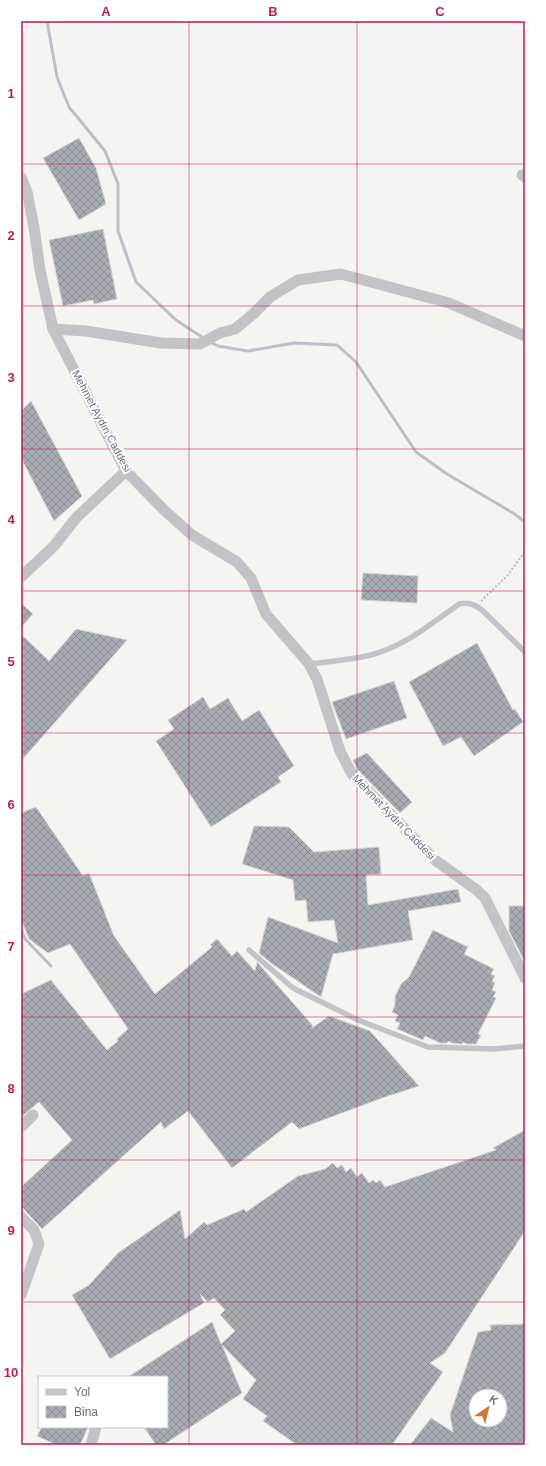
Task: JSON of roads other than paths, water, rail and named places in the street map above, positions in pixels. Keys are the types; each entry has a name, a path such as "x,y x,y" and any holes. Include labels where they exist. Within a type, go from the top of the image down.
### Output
{"street":[{"name":"Mehmet Aydın Caddesi","path":"21,178 27,192 40,270 53,329 126,471 165,512 192,535 236,562 251,578 266,614 309,664 317,679 340,751 352,774 435,860 485,898 525,978"},
{"path":"53,329 86,331 161,343 186,345 200,344 220,333 235,329 270,297 298,280 341,274 449,303 525,336"},
{"path":"21,577 54,546 76,518 126,471"},
{"path":"21,1128 33,1115"},
{"path":"21,1217 34,1230 39,1244 21,1295"},
{"path":"91,1445 96,1428"}],"lane":[{"path":"309,664 369,656 388,649 422,631 459,604 470,604 476,606 525,652"},
{"path":"249,950 292,988 358,1020 428,1047 494,1049 525,1046"}],"waterway":[{"path":"47,21 57,77 69,107 105,151 118,184 118,231 136,282 176,320 205,339"},
{"path":"210,342 218,346 248,351 294,343 337,345 356,362 416,452 447,474 513,513 525,522"},
{"path":"21,929 25,939 51,966"}]}
